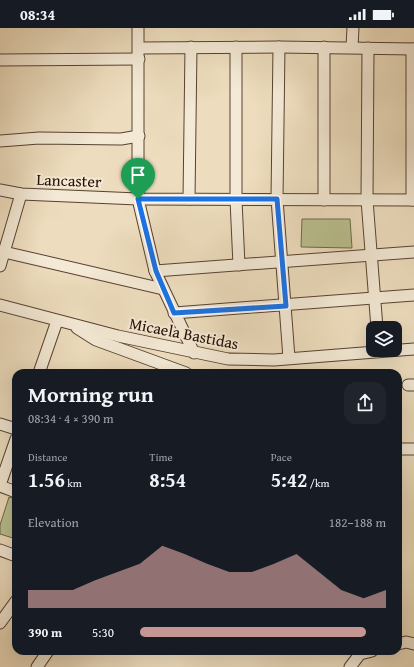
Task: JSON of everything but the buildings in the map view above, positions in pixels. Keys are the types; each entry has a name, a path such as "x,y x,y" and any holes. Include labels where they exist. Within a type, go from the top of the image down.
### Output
{"street":[{"path":"138,28 138,199 156,271 174,313 194,353"},
{"path":"352,28 352,47"},
{"path":"139,48 279,46 413,49 413,200"},
{"path":"279,46 277,199 283,262 289,358"},
{"path":"189,199 191,47"},
{"path":"236,47 236,200 239,265"},
{"path":"324,47 324,200"},
{"path":"368,48 367,200 377,321"},
{"path":"0,60 139,59"},
{"path":"0,141 39,138 121,139 139,136"},
{"name":"Lancaster","path":"0,190 21,194 138,199 413,200"},
{"path":"0,266 21,194"},
{"path":"4,252 163,288"},
{"path":"156,271 414,252"},
{"path":"174,313 286,306 375,297 414,295"},
{"name":"Micaela Bastidas","path":"0,305 74,325 194,353 238,360 289,358 366,352"},
{"path":"40,369 58,321"},
{"path":"74,325 89,337 175,369"},
{"name":"Micaela Bastidas","path":"402,350 414,349"},
{"path":"0,424 12,428"},
{"path":"402,449 414,449"},
{"path":"12,451 0,486 12,490"},
{"path":"0,550 12,554"},
{"path":"0,623 12,606"},
{"path":"402,643 406,642 414,644"},
{"path":"37,667 45,655"},
{"path":"350,667 359,655"}],"green space":[{"path":"302,219 350,219 352,248 301,247"},
{"path":"9,497 12,498 12,538 0,534 0,525"}],"route":[{"path":"138,199 277,199 286,306 174,313 151,256 138,199"}]}
